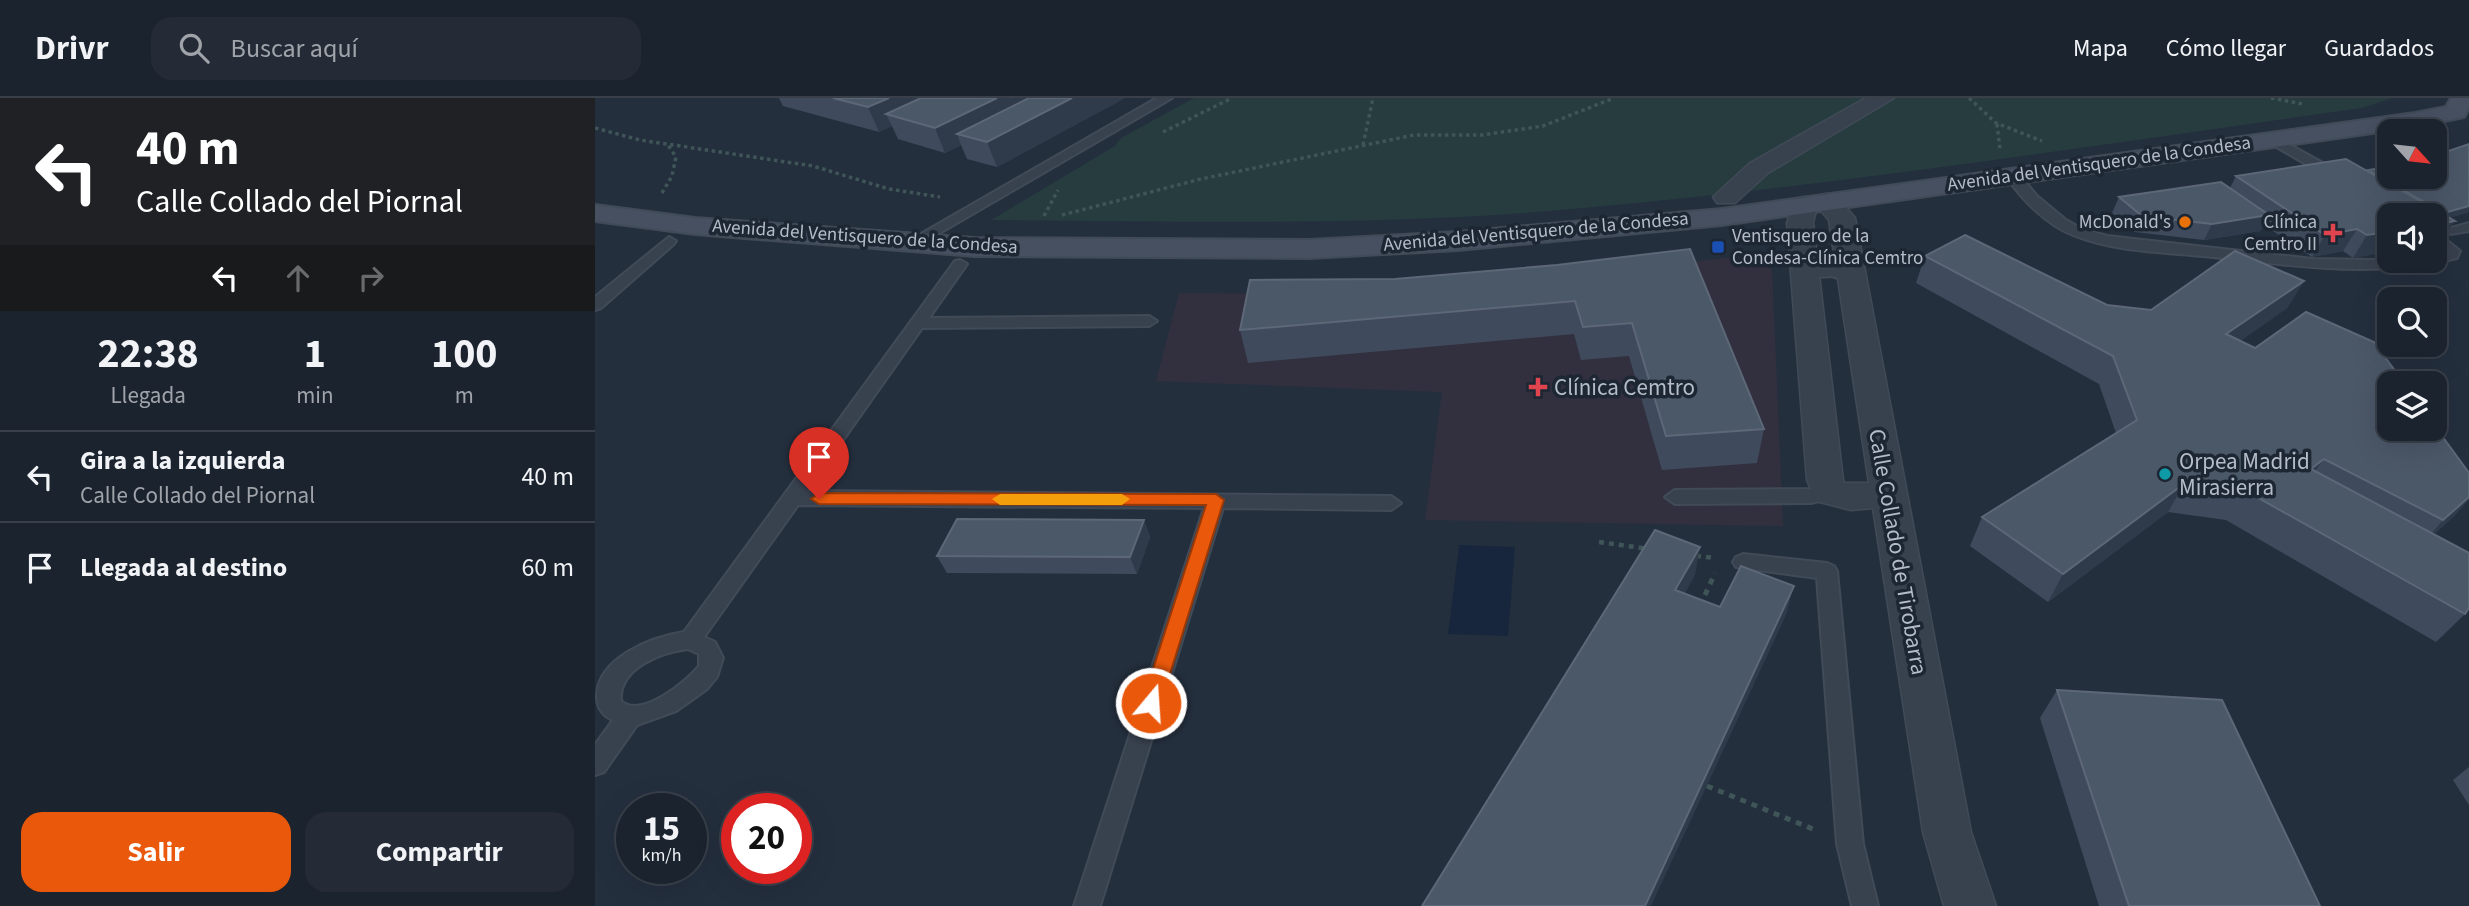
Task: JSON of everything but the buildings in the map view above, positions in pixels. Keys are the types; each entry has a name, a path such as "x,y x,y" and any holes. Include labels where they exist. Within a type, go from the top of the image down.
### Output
{"main road":[{"name":"Avenida del Ventisquero de la Condesa","path":"595,232 669,241 960,264 1301,265 1579,246 2283,146 2455,112 2463,98"},
{"path":"2447,131 2469,128"},
{"name":"Avenida del Ventisquero de la Condesa","path":"2283,146 2377,140"},
{"name":"Avenida del Ventisquero de la Condesa","path":"595,213 695,226 975,247 1309,249 1472,240 1722,217 1818,212"}],"street":[{"path":"1726,197 1759,168 1883,98"},
{"path":"1818,212 1805,272 1825,480 1829,492 1861,499 1887,490"},
{"name":"Calle Collado de Tirobarra","path":"1818,212 1853,278 1947,832 1970,906"}],"lane":[{"path":"914,242 1166,98"},
{"path":"2283,146 2354,187"},
{"path":"2019,183 2068,228 2107,239 2173,249 2296,261 2377,264"},
{"path":"2451,230 2469,227"},
{"path":"595,305 669,241"},
{"path":"2447,242 2453,251 2452,255 2447,256"},
{"path":"690,640 960,264"},
{"path":"1805,272 1833,271 1853,278"},
{"path":"919,323 1149,321"},
{"path":"1675,497 1811,496 1829,492"},
{"path":"793,498 1391,503"},
{"path":"1087,906 1216,500"},
{"path":"1744,562 1827,571 1850,844 1865,906"},
{"path":"690,640 710,650 712,661 698,686 665,708 630,716 617,713 606,697 617,674 644,653 676,641 690,640"},
{"path":"595,764 630,716"}],"path":[{"path":"1160,133 1232,98"},
{"path":"1363,145 1373,98"},
{"path":"1067,184 1058,190 1042,220 1201,179 1414,135 1482,135 1543,126 1613,98"},
{"path":"1969,98 1996,123 2043,141"},
{"path":"1996,123 2001,145 1999,152"},
{"path":"595,128 667,145 813,166 889,189 982,203"},
{"path":"658,201 672,176 676,157 667,145"},
{"path":"1599,542 1653,550"},
{"path":"1694,555 1721,559 1696,615"},
{"path":"1707,786 1850,844"}],"shaded area":[{"name":"Clínica Cemtro","path":"1739,256 1772,269 1783,526 1425,520 1442,392 1156,381 1179,293 1390,294 1603,274"}],"green space":[{"path":"1194,98 2392,98 2362,108 1943,167 1629,204 1391,220 991,220 1115,146 1121,138"}],"water":[{"path":"1459,545 1515,547 1508,636 1448,634"}],"slow traffic":[{"path":"1000,499 1122,499"}],"place":[{"name":"McDonald's","path":"2185,222"},
{"name":"Clínica Cemtro II","path":"2333,233"},
{"name":"Ventisquero de la Condesa-Clínica Cemtro","path":"1718,247"},
{"name":"Clínica Cemtro","path":"1538,387"},
{"name":"Orpea Madrid Mirasierra","path":"2165,474"}],"route":[{"path":"819,499 1216,500 1151,703"}]}
